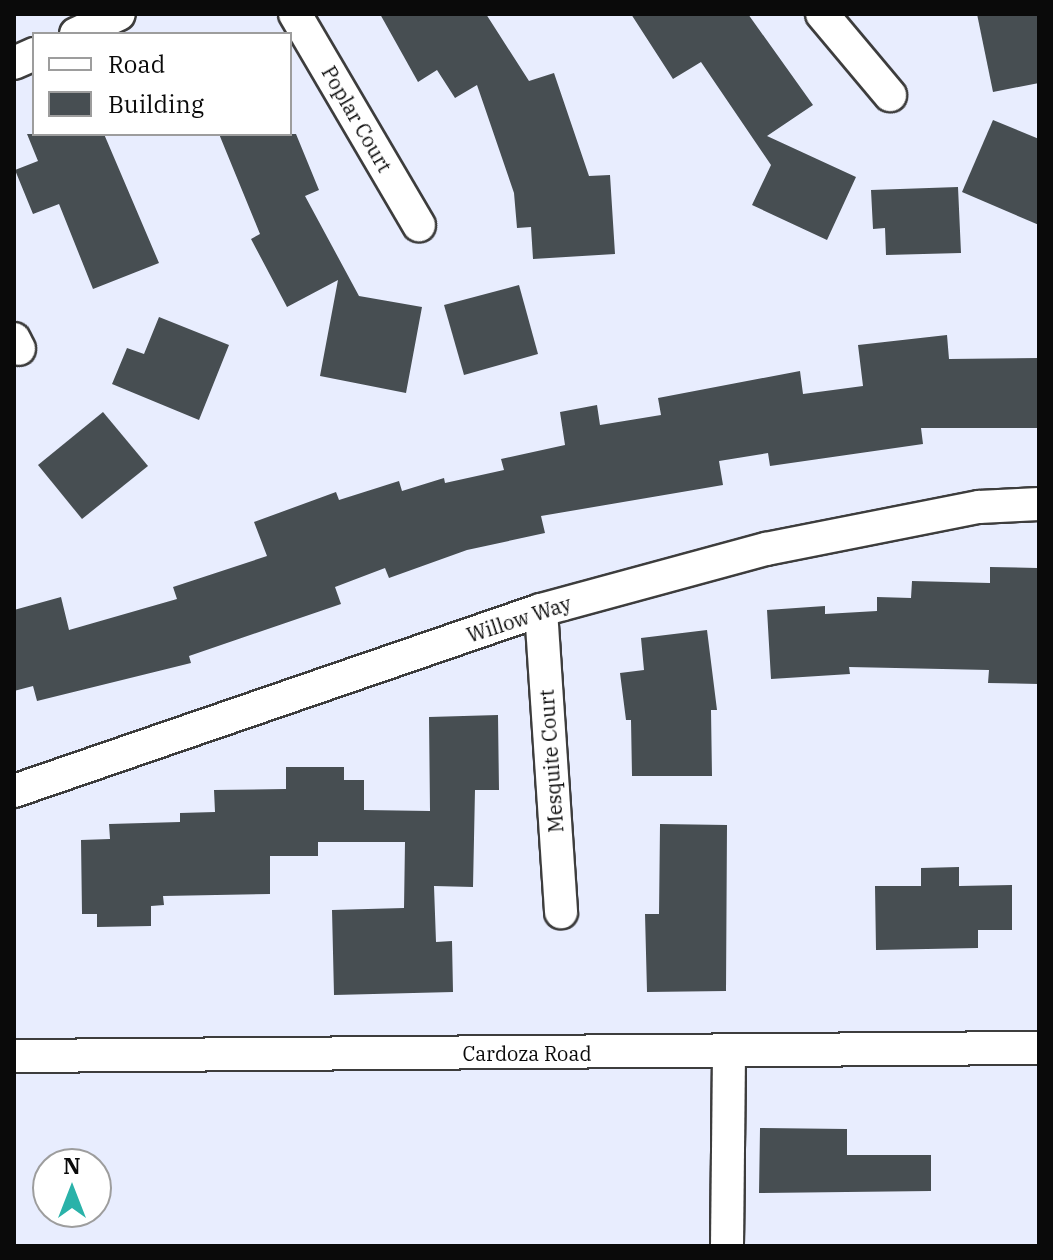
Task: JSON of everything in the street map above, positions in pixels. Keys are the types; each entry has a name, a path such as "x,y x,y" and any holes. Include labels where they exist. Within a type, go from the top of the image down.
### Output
{"street":[{"path":"80,32 119,14"},
{"name":"Poplar Court","path":"295,14 419,225"},
{"path":"822,14 890,95"},
{"name":"Willow Way","path":"14,791 541,610 766,549 979,507 1039,504"},
{"name":"Mesquite Court","path":"541,610 561,912"},
{"name":"Cardoza Road","path":"14,1056 1039,1048"},
{"path":"727,1246 729,1051"}],"building":[{"path":"380,14 486,14 529,81 554,73 589,176 610,175 615,254 533,259 531,227 517,228 514,193 477,85 455,98 437,70 418,82"},
{"path":"631,14 748,14 813,105 767,136 856,177 827,240 752,205 771,165 701,62 673,79"},
{"path":"977,14 1039,14 1039,83 993,92"},
{"path":"993,120 1039,139 1039,225 962,192"},
{"path":"27,134 105,136 159,263 93,289 59,204 33,214 15,170 38,161"},
{"path":"296,134 319,190 305,196 359,296 422,307 406,393 320,376 338,280 287,307 251,239 260,234 220,136"},
{"path":"958,187 961,253 886,255 885,228 873,229 871,190"},
{"path":"519,285 538,354 464,375 444,305"},
{"path":"159,317 229,345 199,420 112,384 127,348 144,354"},
{"path":"947,335 949,359 1039,358 1039,428 921,428 923,444 770,466 768,453 719,461 723,485 541,516 545,533 467,550 389,578 385,568 335,587 341,604 189,656 191,663 37,701 33,686 14,691 14,610 61,597 69,630 177,599 173,587 267,556 254,522 336,492 339,500 399,481 402,491 444,478 445,483 504,470 501,459 565,445 560,412 597,405 600,425 661,415 658,398 800,371 803,394 863,386 858,345"},
{"path":"103,412 148,466 82,519 38,465"},
{"path":"990,567 1037,568 1039,684 988,683 989,670 849,667 850,674 771,679 767,610 825,606 825,614 877,611 877,597 911,598 912,581 990,583"},
{"path":"707,630 717,710 711,710 712,776 632,776 631,720 626,720 620,673 644,670 641,638"},
{"path":"498,715 499,790 475,790 473,887 434,886 436,942 452,941 453,992 334,995 332,910 404,908 405,842 318,842 318,856 270,856 270,894 163,896 164,905 151,906 151,926 97,927 97,914 82,914 81,840 110,839 109,824 180,822 180,813 215,812 214,790 286,789 286,767 344,767 344,780 364,780 364,810 430,811 429,717"},
{"path":"660,824 727,825 726,991 647,992 645,914 659,914"},
{"path":"959,867 959,886 1012,885 1012,930 978,930 978,948 876,950 875,886 921,886 921,868"},
{"path":"760,1128 847,1129 847,1155 931,1155 931,1191 759,1193"}]}
